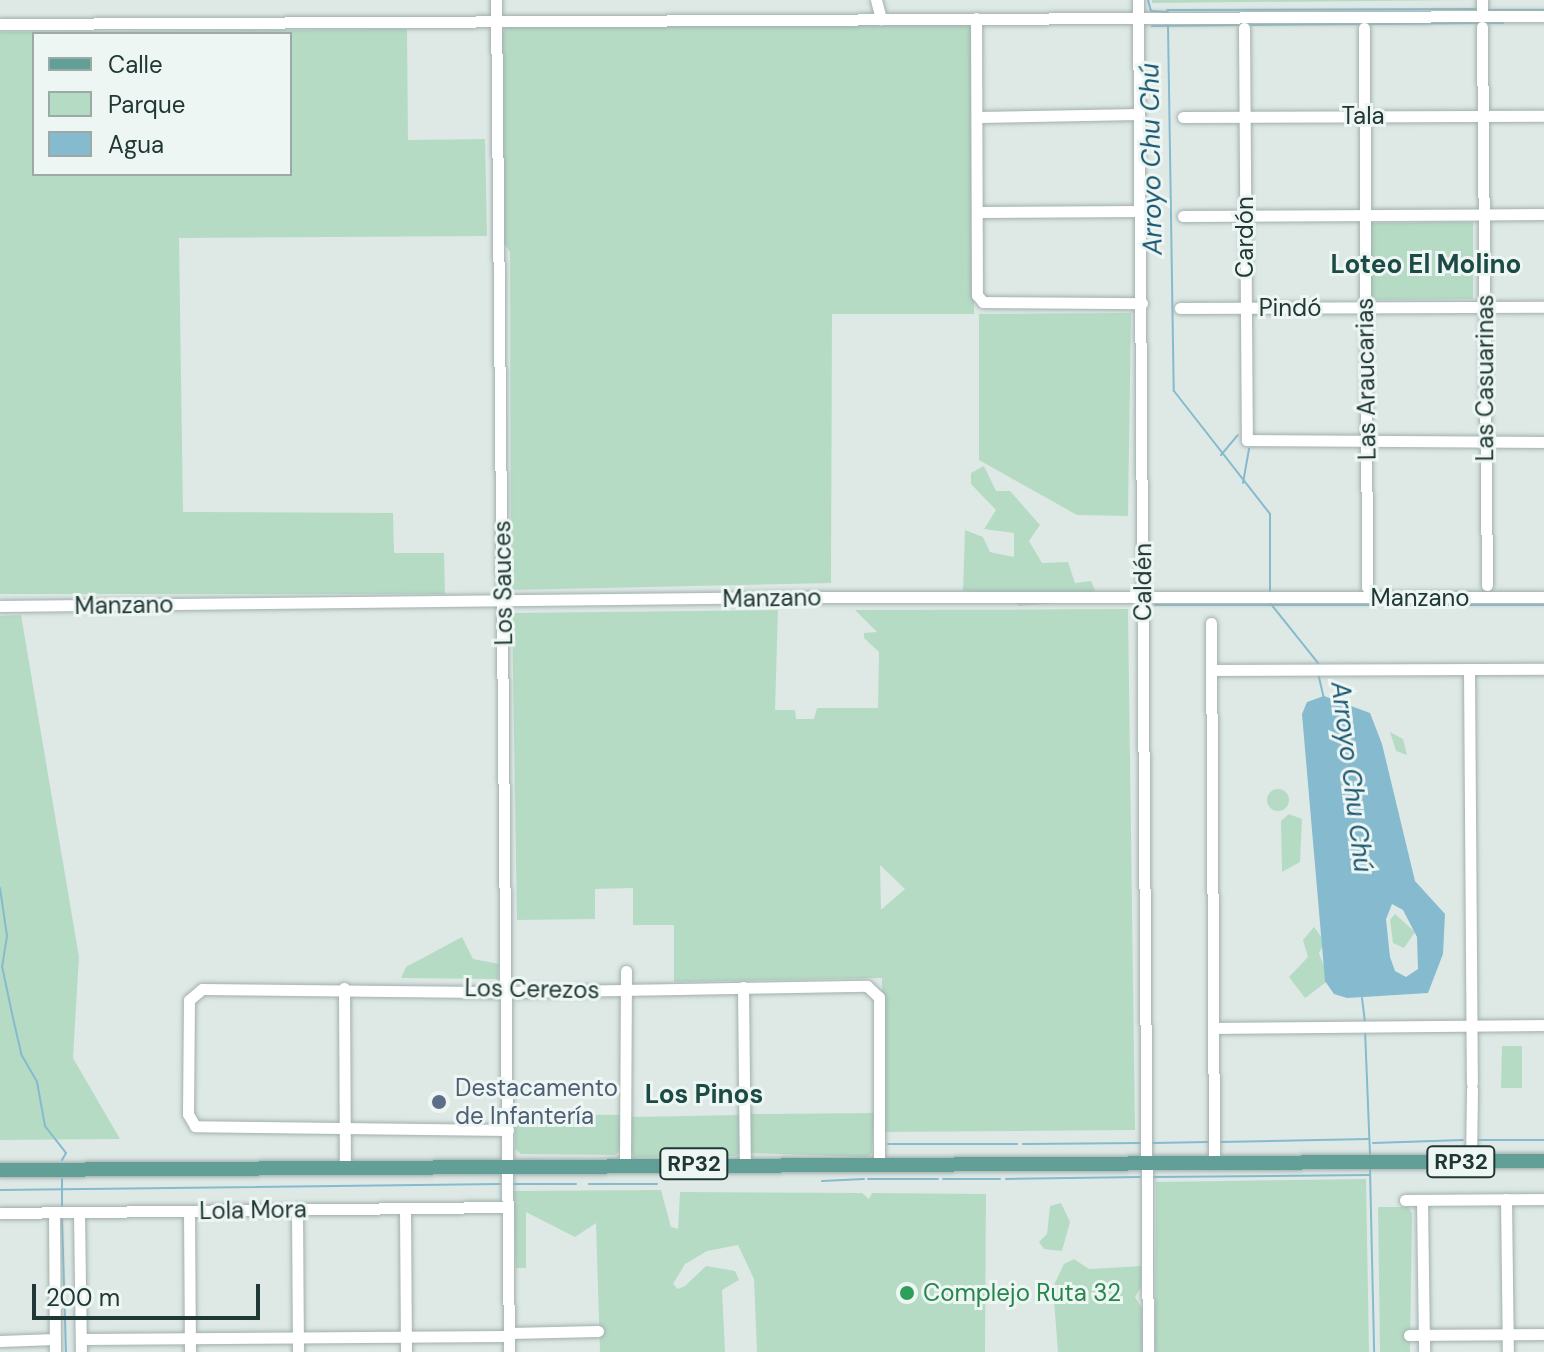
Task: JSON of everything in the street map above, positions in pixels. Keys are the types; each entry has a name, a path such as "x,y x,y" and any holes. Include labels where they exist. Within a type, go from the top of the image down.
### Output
{"main road":[{"name":"RP32","path":"0,1170 625,1163 1544,1161"}],"street":[{"name":"Los Sauces","path":"496,0 509,1352"},
{"path":"876,0 881,19"},
{"name":"Caldén","path":"1138,0 1148,1352"},
{"name":"Las Casuarinas","path":"1482,0 1487,585"},
{"path":"0,24 1138,16 1482,22 1544,16"},
{"path":"976,18 979,117 977,295 983,302 1142,303"},
{"name":"Cardón","path":"1244,28 1245,436 1252,443 1367,443"},
{"name":"Las Araucarias","path":"1364,28 1367,587"},
{"path":"979,117 1139,114"},
{"name":"Tala","path":"1183,117 1544,116"},
{"path":"979,212 1140,211"},
{"path":"1183,216 1544,214"},
{"name":"Pindó","path":"1180,308 1544,307"},
{"path":"1367,443 1544,442"},
{"name":"Manzano","path":"0,606 1544,597"},
{"path":"1211,623 1214,1163"},
{"path":"1469,669 1471,1162"},
{"path":"1211,670 1544,669"},
{"path":"625,1163 626,971"},
{"path":"743,987 745,1165"},
{"name":"Los Cerezos","path":"346,1131 200,1128 190,1123 192,993 344,988 506,992 743,987 871,988 879,997 879,1164"},
{"path":"344,988 345,1168"},
{"path":"1213,1031 1544,1028"},
{"path":"346,1131 508,1130"},
{"path":"1506,1199 1508,1352"},
{"path":"1405,1200 1544,1199"},
{"path":"1422,1200 1424,1352"},
{"name":"Lola Mora","path":"0,1213 507,1207"},
{"path":"405,1209 406,1352"},
{"path":"297,1210 298,1352"},
{"path":"189,1211 190,1346"},
{"path":"79,1212 81,1352"},
{"path":"0,1341 55,1346 54,1213"},
{"path":"81,1339 190,1346 298,1338 598,1331"},
{"path":"1409,1335 1544,1334"}],"green space":[{"path":"1152,0 1471,0 1152,3"},
{"path":"975,22 974,314 832,314 831,583 511,590 510,252 502,240 500,36 506,27"},
{"path":"407,29 408,140 485,139 487,236 179,238 183,512 393,513 394,553 444,553 445,594 0,594 0,32"},
{"path":"1473,222 1473,299 1371,300 1370,223"},
{"path":"1131,313 1128,516 1077,515 979,460 979,314"},
{"path":"984,466 996,491 1010,491 1040,525 1029,541 1042,563 1068,562 1075,583 1091,581 1095,590 1077,601 1019,606 1002,593 963,591 965,530 983,537 990,552 1014,557 1014,533 984,529 996,510 971,484 971,473"},
{"path":"1128,609 1135,1130 884,1132 882,978 674,982 674,925 633,925 633,888 595,889 595,919 517,920 512,613 778,610 775,710 795,710 796,719 814,719 817,708 878,708 879,652 864,638 864,633 877,632 855,610","holes":["880,865 905,889 881,909"]},
{"path":"21,615 79,957 73,1058 120,1139 0,1140 0,616"},
{"path":"1390,732 1403,739 1407,755 1396,751"},
{"path":"1278,789 1289,800 1278,811 1267,800"},
{"path":"1289,814 1302,819 1300,862 1282,872 1281,821"},
{"path":"1395,914 1415,932 1404,948 1393,943 1390,920"},
{"path":"1314,927 1325,942 1319,953 1329,980 1305,998 1289,977 1308,957 1303,940"},
{"path":"462,937 473,959 499,964 498,979 401,978 406,967"},
{"path":"1502,1046 1522,1046 1522,1088 1501,1088"},
{"path":"874,1113 872,1153 868,1157 749,1153 749,1114"},
{"path":"515,1114 620,1115 620,1148 616,1155 521,1154 515,1149"},
{"path":"740,1115 741,1152 735,1156 634,1157 629,1150 631,1117"},
{"path":"1366,1179 1369,1352 1155,1352 1156,1182"},
{"path":"661,1190 671,1227 678,1229 680,1192 862,1193 869,1199 872,1193 986,1194 985,1352 757,1352 754,1279 738,1245 707,1251 685,1264 673,1284 678,1289 685,1286 706,1266 735,1271 739,1280 722,1290 725,1352 600,1352 596,1223 575,1237 526,1212 526,1268 516,1268 513,1191"},
{"path":"1061,1203 1070,1222 1062,1251 1044,1249 1039,1242 1047,1234 1050,1206"},
{"path":"1378,1207 1408,1207 1412,1213 1410,1352 1380,1352"},
{"path":"1074,1259 1089,1269 1142,1266 1141,1287 1135,1297 1142,1308 1143,1352 1058,1352 1053,1287 1064,1264"}],"water":[{"path":"1324,696 1370,713 1382,744 1415,881 1445,914 1443,954 1428,993 1347,998 1334,994 1325,981 1302,714 1307,702","holes":["1392,904 1403,910 1417,937 1418,969 1406,977 1395,971 1390,957 1386,919"]}],"waterway":[{"name":"Arroyo Chu Chú","path":"1148,0 1151,11 1168,12"},
{"path":"1167,10 1476,9"},
{"path":"1488,10 1544,10"},
{"path":"1368,24 1478,23"},
{"path":"1484,23 1503,23"},
{"path":"1248,25 1359,24"},
{"name":"Arroyo Chu Chú","path":"1168,25 1174,391 1270,514 1270,593"},
{"path":"1152,26 1239,25"},
{"path":"1221,455 1238,435"},
{"path":"1243,483 1249,449"},
{"name":"Arroyo Chu Chú","path":"1270,603 1318,663"},
{"path":"1155,605 1544,605"},
{"name":"Arroyo Chu Chú","path":"1318,673 1324,698"},
{"name":"Arroyo Chu Chú","path":"0,888 7,936 2,966 21,1054 37,1082 45,1126 66,1153 62,1160"},
{"name":"Arroyo Chu Chú","path":"1362,998 1365,1023"},
{"name":"Arroyo Chu Chú","path":"1365,1030 1370,1155"},
{"path":"1220,1142 1369,1139"},
{"path":"1373,1143 1463,1140"},
{"path":"1477,1140 1544,1140"},
{"path":"1153,1143 1208,1142"},
{"path":"1023,1144 1142,1143"},
{"path":"888,1144 1017,1144"},
{"name":"Arroyo Chu Chú","path":"1370,1169 1374,1352"},
{"path":"1153,1177 1369,1175"},
{"path":"1006,1179 1140,1177"},
{"name":"Arroyo Chu Chú","path":"62,1179 62,1206"},
{"path":"822,1181 864,1179"},
{"path":"868,1179 938,1179"},
{"path":"943,1179 1000,1179"},
{"path":"0,1190 500,1184"},
{"path":"513,1184 576,1184"},
{"path":"589,1184 657,1184"},
{"name":"Arroyo Chu Chú","path":"62,1218 66,1352"}],"place":[{"name":"Destacamento de Infantería","path":"439,1102"},
{"name":"Complejo Ruta 32","path":"907,1293"}],"district":[{"name":"Loteo El Molino","path":"1426,265"},
{"name":"Los Pinos","path":"704,1095"}]}
